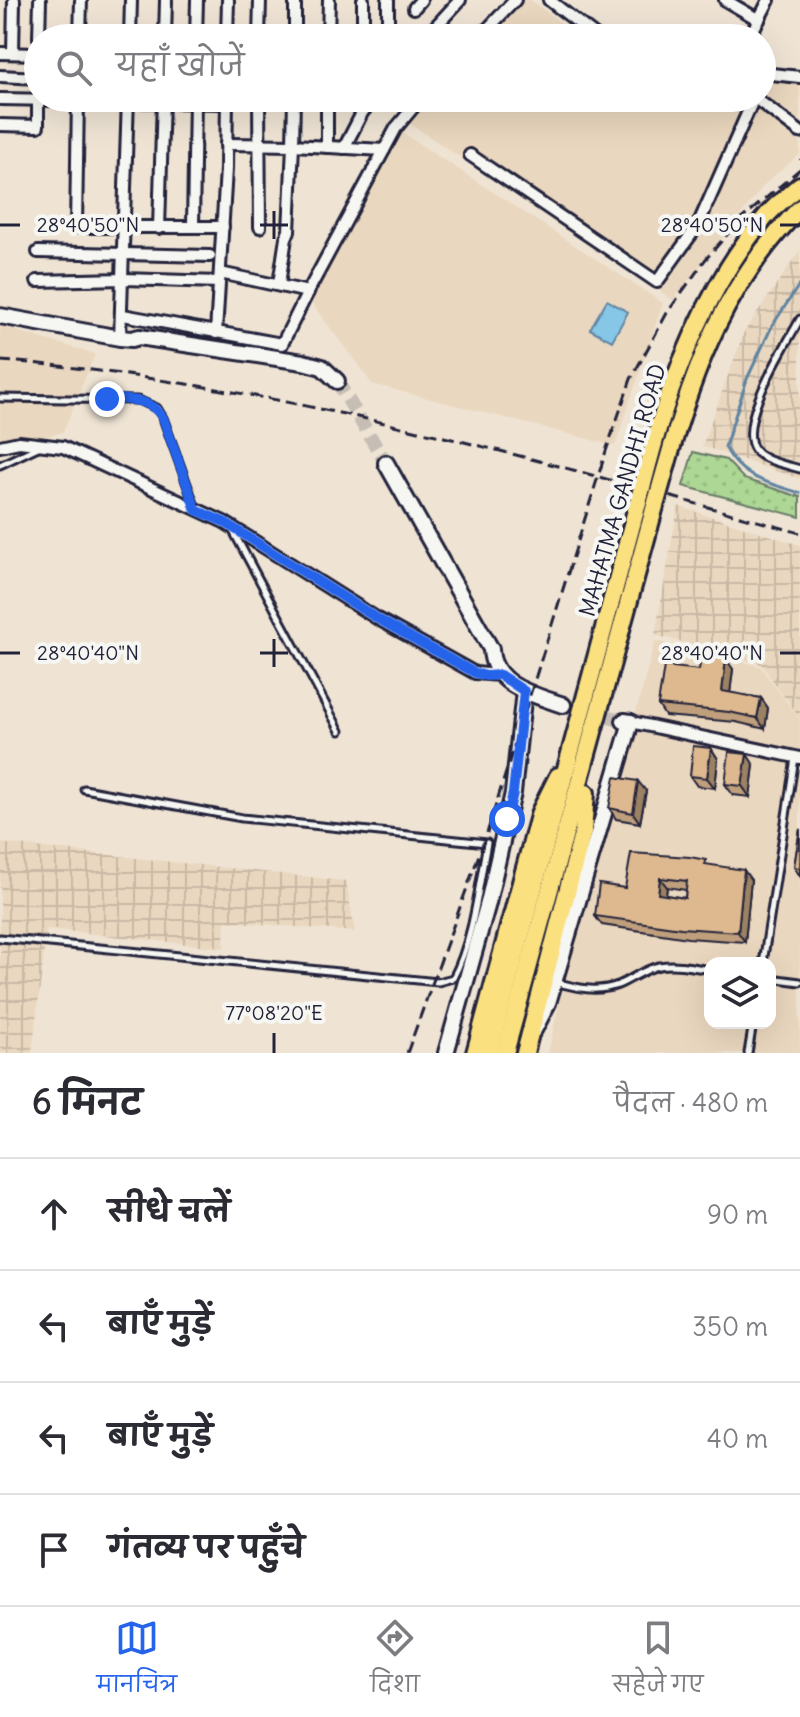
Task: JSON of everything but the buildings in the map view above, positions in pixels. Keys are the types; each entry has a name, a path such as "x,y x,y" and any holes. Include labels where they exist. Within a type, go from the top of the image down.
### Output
{"main road":[{"name":"MAHATMA GANDHI ROAD","path":"582,746 636,510 687,347 719,286 768,214 800,185"},
{"name":"MAHATMA GANDHI ROAD","path":"582,746 702,352 725,306 780,228 800,208"},
{"path":"505,1053 582,746"},
{"path":"526,1047 583,831 582,746"},
{"path":"475,1053 540,812 582,746"},
{"path":"489,1053 562,820"}],"street":[{"path":"13,53 14,0"},
{"path":"39,24 40,0"},
{"path":"80,24 81,0"},
{"path":"130,24 131,0"},
{"path":"165,24 166,0"},
{"path":"196,24 197,0"},
{"path":"227,24 228,0"},
{"path":"259,24 260,0"},
{"path":"295,0 295,24"},
{"path":"328,24 329,0"},
{"path":"363,0 363,24"},
{"path":"388,0 388,24"},
{"path":"438,24 460,0"},
{"path":"492,24 515,0"},
{"path":"549,0 580,24"},
{"path":"725,0 759,20"},
{"path":"757,24 769,0"},
{"path":"0,53 24,53"},
{"path":"0,76 24,77"},
{"path":"776,76 800,77"},
{"path":"0,99 24,99"},
{"path":"0,125 38,126 38,112"},
{"path":"78,112 76,227 223,227"},
{"path":"126,338 123,315 128,112"},
{"path":"159,228 163,112"},
{"path":"193,227 195,112"},
{"path":"216,333 226,112"},
{"path":"259,112 260,227"},
{"path":"279,284 289,231 294,112"},
{"path":"327,112 327,147"},
{"path":"123,315 282,344 396,128 409,112"},
{"path":"470,155 657,282 698,225 749,112"},
{"path":"774,112 800,132"},
{"path":"344,148 362,113"},
{"path":"226,144 384,150"},
{"path":"38,252 210,256"},
{"path":"37,281 220,277 279,284 308,292"},
{"path":"0,316 126,338 139,344 313,371 334,383"},
{"path":"0,446 19,442 63,447 232,527 378,619 475,673 500,675"},
{"path":"382,466 484,653 491,656 500,675 524,691 563,705"},
{"path":"446,1053 488,903 513,793 524,691"},
{"path":"526,1047 544,1014 628,722 798,757"}],"lane":[{"path":"800,319 758,400 749,434 755,450 768,459 800,469"},
{"path":"0,398 138,400 149,403 157,408 163,418 196,510"},
{"path":"0,465 42,444"},
{"path":"232,527 340,731"},
{"path":"764,957 798,757"},
{"path":"0,938 438,982 453,978 457,970 487,843 242,818 84,789"},
{"path":"554,982 593,990 618,984 661,966 704,969"},
{"path":"776,979 800,982"},
{"path":"748,1053 752,1029"}],"shaded area":[{"path":"520,0 531,0 563,24 499,24"},
{"path":"776,79 800,82 800,154 766,183 673,300 409,123 419,112 776,112"},
{"path":"401,132 663,303 615,446 372,384 310,301"},
{"path":"800,250 800,479 702,446 744,332"},
{"path":"0,326 95,354 63,432 0,449"},
{"path":"678,506 800,545 800,719 761,664 655,635"},
{"path":"655,641 760,666 800,720 800,1053 548,1053 567,968"},
{"path":"0,843 346,881 355,932 225,921 224,948 47,929 32,1053 0,1053"}],"green space":[{"path":"693,452 726,460 744,479 800,497 800,517 683,486"}],"water":[{"path":"607,300 628,312 612,341 590,329"}],"waterway":[{"path":"799,285 772,326 747,379 725,447 739,467 756,478 800,493"}],"tunnel":[{"path":"337,381 386,463"},
{"path":"563,705 624,721"}],"railway":[{"path":"407,1053 488,830 631,379 667,313 705,260 738,222 800,169"},
{"path":"0,361 70,367 187,384 342,414 572,470 800,533"}],"route":[{"path":"107,399 138,400 157,408 196,510 224,522 378,619 475,673 500,675 524,691 513,793 507,819"}]}
